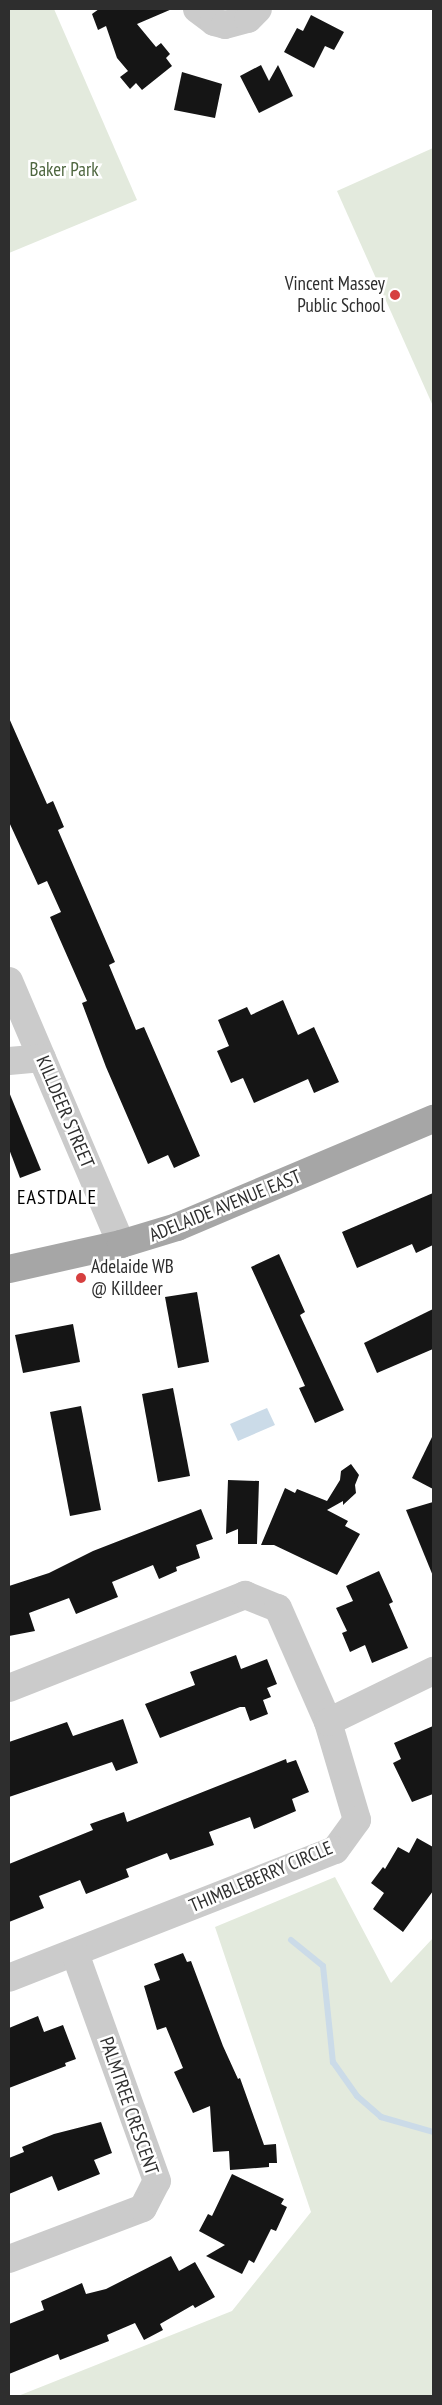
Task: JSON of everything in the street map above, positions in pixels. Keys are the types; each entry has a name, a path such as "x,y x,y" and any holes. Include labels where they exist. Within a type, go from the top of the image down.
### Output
{"main road":[{"name":"ADELAIDE AVENUE EAST","path":"9,1269 121,1244 215,1213 433,1119"}],"street":[{"path":"197,9 214,22 225,25 248,19 258,9"},
{"name":"KILLDEER STREET","path":"9,981 121,1244"},
{"path":"9,1061 42,1058"},
{"name":"THIMBLEBERRY CIRCLE","path":"9,1688 245,1595 278,1608 328,1722 357,1820 335,1850 9,1978"},
{"path":"328,1722 433,1671"},
{"name":"PALMTREE CRESCENT","path":"9,2259 143,2208 157,2182 75,1953"}],"green space":[{"name":"Baker Park","path":"9,9 54,9 137,200 9,253"},
{"path":"433,148 433,406 337,191"},
{"path":"335,1877 391,1983 433,1938 433,2396 18,2396 232,2311 311,2212 215,1927"}],"water":[{"path":"267,1408 275,1425 238,1441 230,1424"}],"building":[{"path":"99,9 172,9 137,24 156,47 161,43 170,54 166,58 172,66 142,90 136,83 130,89 120,77 128,71 117,58 106,26 98,30 92,14"},
{"path":"311,15 344,32 334,50 325,46 314,68 284,52 297,28 303,31"},
{"path":"261,65 269,81 278,65 293,96 259,113 240,76"},
{"path":"182,72 222,84 215,118 174,110"},
{"path":"9,718 47,804 53,801 64,827 58,830 115,962 109,965 136,1030 144,1027 200,1156 174,1168 168,1155 148,1164 106,1067 82,1003 87,1001 50,917 61,912 47,881 38,885 9,822"},
{"path":"283,1000 298,1035 314,1027 339,1082 314,1093 308,1079 254,1103 243,1078 231,1083 217,1051 229,1046 218,1020 247,1007 251,1015"},
{"path":"9,1092 41,1170 20,1178 9,1149"},
{"path":"433,1193 433,1245 416,1253 412,1244 357,1268 342,1232"},
{"path":"279,1254 305,1312 300,1315 344,1410 315,1423 299,1388 305,1386 251,1267"},
{"path":"197,1292 209,1362 178,1368 165,1297"},
{"path":"433,1309 433,1349 377,1373 364,1343"},
{"path":"73,1324 80,1362 23,1373 15,1335"},
{"path":"173,1388 190,1476 158,1482 142,1394"},
{"path":"81,1406 101,1510 70,1516 50,1412"},
{"path":"433,1435 433,1489 412,1478"},
{"path":"351,1464 359,1475 355,1485 356,1493 343,1505 343,1501 327,1510 348,1521 345,1526 360,1534 337,1575 274,1545 261,1545 285,1488 295,1493 297,1489 327,1501 340,1480 341,1471"},
{"path":"228,1480 259,1481 257,1544 238,1544 238,1529 226,1534"},
{"path":"433,1502 433,1576 406,1510"},
{"path":"201,1509 213,1539 196,1545 200,1558 176,1567 177,1571 159,1579 153,1565 112,1582 118,1597 76,1614 69,1598 29,1613 35,1631 9,1636 9,1586 49,1573 93,1551"},
{"path":"379,1571 393,1602 389,1604 408,1648 372,1663 365,1645 350,1652 342,1633 347,1631 336,1608 353,1601 346,1586"},
{"path":"236,1655 241,1669 267,1659 277,1684 267,1688 271,1697 263,1700 268,1714 250,1721 245,1707 240,1707 160,1738 145,1704 195,1685 190,1672"},
{"path":"123,1719 138,1763 116,1771 112,1762 9,1797 9,1742 67,1722 73,1736"},
{"path":"433,1726 433,1794 412,1802 393,1763 401,1759 394,1743"},
{"path":"286,1759 287,1763 296,1760 309,1792 292,1799 296,1811 254,1829 250,1817 209,1832 214,1845 170,1860 167,1853 126,1869 129,1877 86,1894 80,1880 39,1896 44,1908 9,1922 9,1864 93,1830 90,1824 124,1812 127,1822"},
{"path":"417,1838 433,1847 433,1891 403,1932 373,1909 384,1893 371,1883 383,1867 385,1869 398,1847 409,1853"},
{"path":"183,1953 187,1962 191,1961 223,2046 238,2079 240,2078 264,2145 276,2144 277,2163 269,2163 269,2167 230,2170 229,2151 213,2152 210,2106 193,2113 174,2072 183,2068 166,2027 157,2030 144,1986 160,1980 154,1964"},
{"path":"38,2016 44,2032 63,2025 76,2059 65,2063 66,2066 9,2088 9,2028"},
{"path":"101,2122 112,2153 94,2160 100,2174 58,2191 52,2176 9,2194 9,2158 24,2152 22,2147 54,2134"},
{"path":"232,2174 284,2199 281,2204 287,2207 276,2231 271,2229 254,2263 249,2260 242,2274 206,2256 225,2245 199,2231 208,2214 212,2216"},
{"path":"171,2256 179,2271 195,2262 215,2297 195,2308 193,2305 160,2324 163,2330 144,2340 135,2323 107,2335 109,2341 60,2360 58,2354 9,2374 9,2324 44,2310 41,2301 82,2283 86,2294 106,2289"}],"waterway":[{"path":"291,1940 323,1966 333,2062 357,2096 381,2117 433,2132"}],"place":[{"name":"Vincent Massey Public School","path":"395,295"},
{"name":"Adelaide WB @ Killdeer","path":"81,1278"}],"district":[{"name":"EASTDALE","path":"57,1197"}]}
